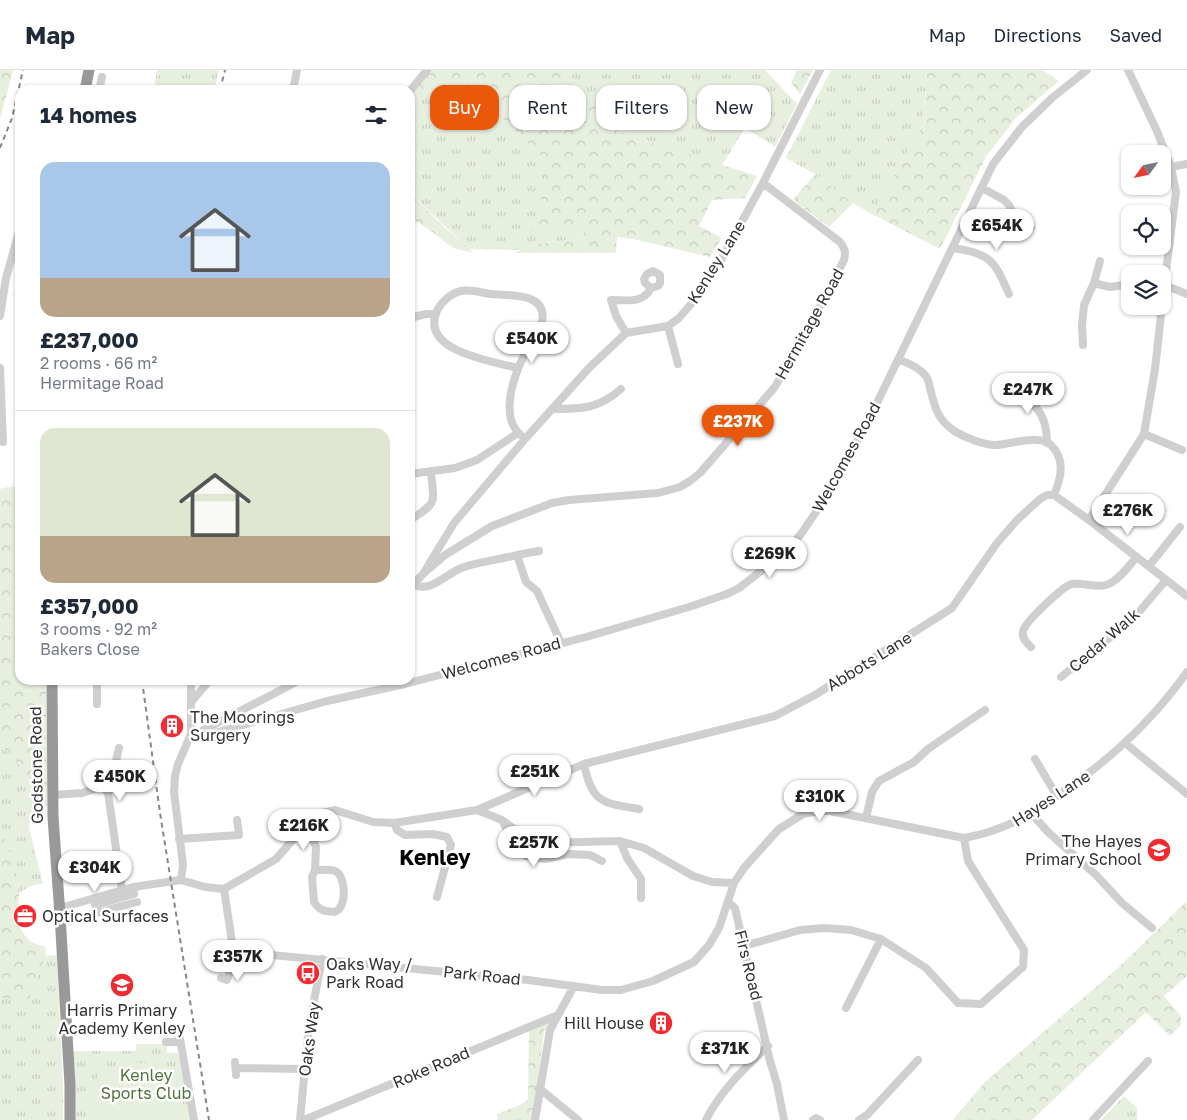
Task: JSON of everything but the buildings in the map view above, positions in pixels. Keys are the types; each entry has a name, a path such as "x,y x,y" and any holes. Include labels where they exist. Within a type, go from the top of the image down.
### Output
{"highway":[{"path":"85,85 89,70"},
{"name":"Godstone Road","path":"52,685 54,852 60,908 70,1085 70,1120"}],"street":[{"path":"294,85 297,70"},
{"path":"415,85 427,70"},
{"name":"Kenley Lane","path":"668,326 697,297 721,260 763,183 820,70"},
{"name":"Welcomes Road","path":"415,681 560,643 726,594 739,588 783,554 801,534 831,490 864,429 993,164 1022,126 1052,98 1087,70"},
{"path":"1128,70 1162,145"},
{"path":"100,85 102,77"},
{"path":"1166,265 1176,192 1171,167 1187,164"},
{"name":"Hermitage Road","path":"423,574 445,555 492,526 552,502 658,494 680,487 700,473 762,402 798,351 846,253 840,242 763,183"},
{"path":"982,188 1004,200 1009,205 1017,221 1031,228"},
{"path":"0,316 6,278 15,246"},
{"path":"952,248 985,256 992,261 997,267 1009,294"},
{"path":"1083,345 1084,305 1094,283 1100,261"},
{"path":"1094,283 1110,287 1121,285"},
{"path":"1171,287 1187,294"},
{"path":"626,334 616,316 611,300 635,301 648,294 651,288"},
{"path":"517,368 461,353 439,337 434,323 436,314 444,302 461,291 515,295 534,300 542,309 543,321 517,368 510,403 511,418 518,433 525,439"},
{"path":"415,317 436,314"},
{"path":"1089,520 1144,434 1155,369 1161,315"},
{"path":"415,583 423,574 454,523 525,439 589,368 626,334 668,326 678,364"},
{"path":"898,359 912,364 925,374 939,417 958,433 994,445 1032,440 1048,443"},
{"path":"0,368 3,442"},
{"path":"1016,385 1042,414 1045,421 1048,443 1056,452 1061,465 1059,483 1054,495 1187,596"},
{"path":"552,408 583,409 609,400 621,389"},
{"path":"415,474 455,468 477,460 518,433"},
{"path":"1144,434 1182,450"},
{"path":"415,517 429,508 433,500 431,472"},
{"name":"Abbots Lane","path":"477,810 584,764 774,716 831,686 952,608 997,543 1016,520 1040,499 1047,495 1054,495"},
{"path":"1149,566 1180,527"},
{"path":"415,586 422,587 442,580 461,568 539,551"},
{"path":"517,556 526,582 537,591 560,643"},
{"path":"1031,647 1024,640 1022,633 1026,623 1066,586 1078,584 1106,585 1112,582 1137,557"},
{"name":"Cedar Walk","path":"1061,677 1133,619 1166,580"},
{"name":"Hayes Lane","path":"734,883 744,868 779,829 803,814 830,811 964,838 996,830 1014,823 1032,814 1109,758 1153,716 1187,672"},
{"path":"97,685 97,704"},
{"path":"181,880 183,865 174,792 175,776 191,734 191,685"},
{"path":"192,701 206,685"},
{"path":"191,734 200,732 290,685"},
{"name":"Welcomes Road","path":"200,732 204,735 327,701 400,685"},
{"path":"866,818 872,792 879,781 914,762 985,710"},
{"path":"1125,743 1187,794"},
{"path":"104,788 119,748"},
{"path":"1035,760 1057,796"},
{"path":"584,764 589,786 599,798 610,804 639,809"},
{"path":"52,794 82,792 101,787 108,793 122,890"},
{"path":"60,908 133,887 181,880 224,890 276,859 312,819 322,813 335,810 373,822 394,823 477,810 502,820 517,831 541,843 620,841 644,848 693,876 712,882 734,883"},
{"path":"1032,814 1048,832 1096,875 1122,903 1152,928"},
{"path":"179,839 238,835 237,820"},
{"path":"502,820 517,850 526,856 545,859 568,854 590,855 602,861"},
{"path":"394,823 398,830 405,835 433,834 447,837 451,845 437,897"},
{"path":"303,829 315,843 312,877 314,902 322,910 334,912 340,909 344,903 343,880 340,874 335,871 314,870"},
{"path":"744,946 800,930 825,928 851,930 882,939 926,968 958,1003 982,1004 1023,966 1024,950 968,861 964,838"},
{"path":"620,841 627,858 641,879 641,898"},
{"name":"Park Road","path":"238,950 528,980 602,990 621,990 653,981 694,962 709,945 719,928 734,883"},
{"path":"97,912 95,905 134,894 133,887"},
{"path":"224,890 232,942 238,950 232,960 227,980"},
{"path":"81,917 137,902"},
{"name":"Firs Road","path":"728,902 735,908 784,1120"},
{"path":"846,1008 882,939"},
{"name":"Oaks Way","path":"300,1120 304,1069 322,959"},
{"path":"535,1120 550,1030 574,986"},
{"name":"Roke Road","path":"304,1120 558,1015"},
{"path":"179,1033 194,1120"},
{"path":"166,1042 180,1042"},
{"path":"706,1120 720,1097 748,1064 768,1046"},
{"path":"859,1120 867,1115 918,1060"},
{"path":"1093,1120 1148,1062"},
{"path":"236,1068 304,1069"},
{"path":"539,1088 578,1120"},
{"path":"813,1120 816,1118 820,1120"}],"green space":[{"path":"0,70 13,70 0,119"},
{"path":"157,70 219,70 215,85 155,85"},
{"path":"422,70 566,70 579,85 509,85 509,125 499,116 499,85 430,85 430,92 426,92 415,103 415,85 410,85"},
{"path":"566,70 765,70 797,104 775,147 748,130 771,130 771,85 697,85 697,130 744,130 722,165 616,130 687,130 687,85 596,85 596,106 586,94 586,85 579,85"},
{"path":"797,70 813,70 800,94 791,83"},
{"path":"831,70 927,70 923,125 872,214 853,203 815,174 786,158"},
{"path":"927,70 1042,70 1059,81 1016,118 987,155 940,249 872,214 923,125"},
{"path":"426,92 430,92 430,130 499,130 499,115 509,125 509,130 515,130 543,156 545,187 585,229 583,238 531,245 522,250 469,249 415,198 415,103"},
{"path":"586,94 596,106 596,130 616,130 757,176 745,198 712,200 699,226 722,238 710,257 617,237 616,253 515,253 531,245 583,238 585,229 530,231 545,187 542,156 514,130 586,130"},
{"path":"815,174 853,203 829,227 793,200"},
{"path":"415,198 474,253 453,248 415,221"},
{"path":"15,486 15,685 46,685 47,807 34,798 29,827 43,884 29,887 18,894 1,916 44,956 57,955 63,1120 0,1120 0,489"},
{"path":"15,486 15,685 46,685 47,807 25,774 0,744 0,489"},
{"path":"0,829 10,853 17,879 19,896 18,923 28,939 40,946 45,946 46,955 29,999 0,998"},
{"path":"1187,901 1187,976 1164,996 1181,1016 1181,1025 1170,1036 1146,1012 1032,1120 953,1120 984,1083 1118,968"},
{"path":"553,1018 544,1031 533,1120 498,1120 497,1114 522,1104 528,1099 529,1028"},
{"name":"Kenley Sports Club","path":"136,1044 167,1044 167,1053 178,1053 190,1120 73,1120 71,1051 136,1051"},
{"path":"155,1063 171,1067 179,1077 184,1120 93,1120 93,1089 98,1077 104,1071 120,1065"},
{"path":"1124,1096 1137,1108 1137,1120 1101,1120"}],"railway":[{"path":"20,85 23,70"},
{"path":"221,85 225,70"},
{"path":"0,148 15,105"},
{"path":"143,685 160,813 209,1120"}],"place":[{"name":"The Moorings Surgery","path":"172,726"},
{"name":"The Hayes Primary School","path":"1159,850"},
{"name":"Optical Surfaces","path":"25,916"},
{"name":"Oaks Way / Park Road","path":"308,973"},
{"name":"Harris Primary Academy Kenley","path":"122,985"},
{"name":"Hill House","path":"661,1023"}],"district":[{"name":"Kenley","path":"435,857"}]}
